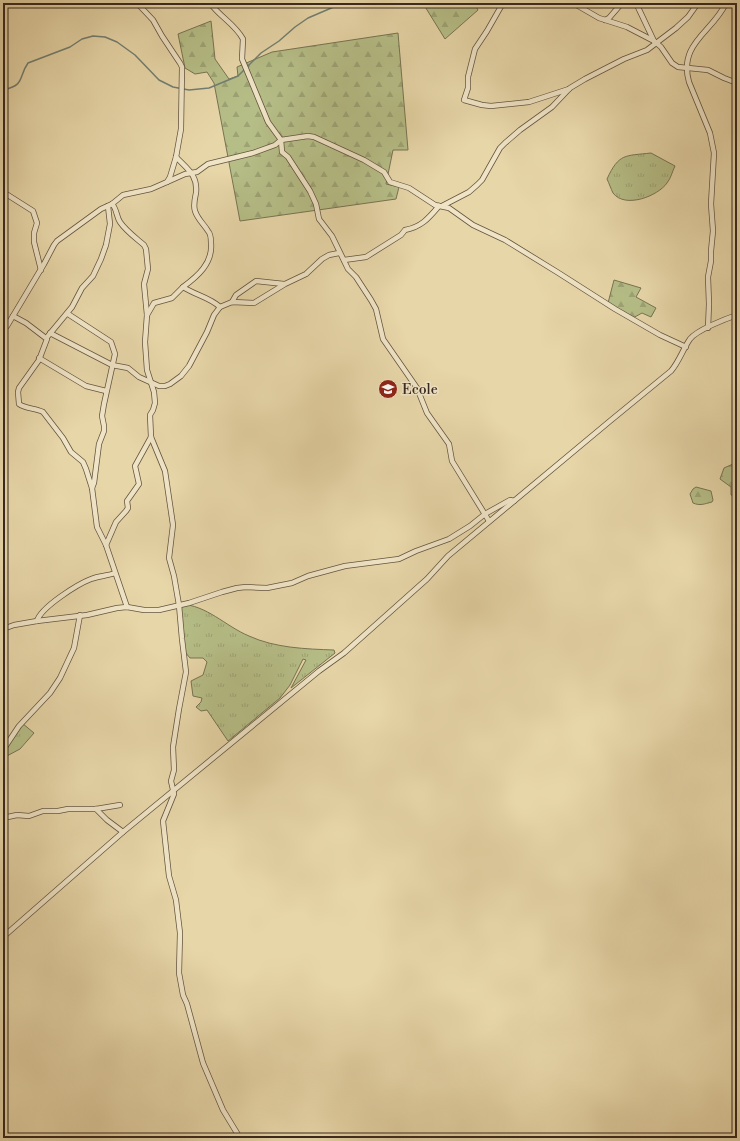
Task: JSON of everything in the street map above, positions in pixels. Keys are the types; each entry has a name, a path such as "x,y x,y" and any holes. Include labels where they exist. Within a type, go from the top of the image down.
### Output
{"street":[{"path":"137,3 153,20 182,67 181,119 176,157 167,182"},
{"path":"210,3 220,15 233,25 243,38 244,44 242,59 268,122 281,140 282,152 288,157 310,191 316,204 319,219 332,236 348,269 356,277 376,309 383,339 417,388 427,413 449,444 452,461 489,521"},
{"path":"503,3 487,32 475,49 468,77 468,88 464,100 492,106 529,102 570,88 624,59 647,50 655,42 688,17 698,3"},
{"path":"573,3 585,11 605,20 627,27 655,42"},
{"path":"605,20 609,18 622,3"},
{"path":"636,3 655,42 672,63 682,68 688,67 708,70 737,83"},
{"path":"708,328 708,277 711,261 713,231 711,204 714,153 710,133 687,75 691,48 703,32 722,12 726,3"},
{"path":"344,260 366,257 401,235 404,230 416,228 441,206 469,192 482,180 500,148 520,130 552,107 570,88"},
{"path":"3,329 13,316 57,241 123,195 151,189 185,174 192,174 208,164 275,145 281,140 314,136 364,160 384,172 390,182 409,188 441,206 449,208 473,225 505,240 582,286 592,296 660,335 686,347"},
{"path":"147,315 154,302 172,298 192,280 205,267 211,253 210,236 194,209 197,185 196,180 176,157"},
{"path":"3,192 33,211 37,223 34,233 34,242 41,270"},
{"path":"110,205 110,228 101,259 93,276 82,288 68,314 50,333 39,358 19,388 18,404 40,410 72,452 83,462 92,488 97,527 106,545 126,607"},
{"path":"110,205 116,209 116,215 121,222 144,245 146,249 148,269 145,277 144,289 147,315 147,370 154,392 155,403 150,415 151,437 165,471 174,525 169,558 179,605 186,672 173,747 174,770 171,781 173,796 162,821 169,876 176,900 180,933 179,973 183,995 187,1004 203,1063 223,1110 240,1138"},
{"path":"50,333 112,365 128,368 139,377 159,386 165,386 181,376 189,366 214,315 220,307 232,302 254,303 285,284 306,274 322,259 329,255 339,253"},
{"path":"232,302 236,295 256,281 285,284"},
{"path":"183,287 211,300 220,307"},
{"path":"68,314 111,342 115,354 106,392 102,416 104,431 100,444 92,488"},
{"path":"3,937 123,832 319,671 344,653 427,579 448,556 671,371 676,366 693,336 737,315"},
{"path":"13,316 47,339"},
{"path":"39,358 86,386 106,392"},
{"path":"106,545 116,522 128,508 127,501 139,484 135,466 151,437"},
{"path":"3,629 14,625 87,615 117,608 126,607 144,610 159,610 194,602 237,588 267,588 292,583 308,576 345,566 399,558 449,539 470,526 485,514 510,500 514,501"},
{"path":"37,621 47,608 75,588 92,579 115,573"},
{"path":"3,750 19,726 50,693 60,678 74,648 80,615"},
{"path":"3,818 17,815 29,816 43,811 96,809 120,805"},
{"path":"96,809 107,820 123,832"}],"green space":[{"path":"427,3 474,3 478,10 445,39 424,5"},
{"path":"211,21 215,59 229,79 238,76 237,67 272,52 398,33 408,150 393,150 386,184 399,187 396,199 240,221 214,83 207,72 195,74 185,68 178,34"},
{"path":"651,153 675,166 667,183 663,188 641,199 625,200 618,198 613,193 607,179 615,164 624,157"},
{"path":"614,280 641,288 636,297 656,308 651,317 642,313 633,318 608,303"},
{"path":"737,458 737,497 731,495 731,487 720,479 724,468 733,464"},
{"path":"696,487 711,491 712,502 700,505 693,503 690,494"},
{"path":"180,604 199,608 240,632 259,640 291,647 334,650 335,653 291,688 306,660 303,659 290,685 280,698 228,741 207,710 201,711 196,707 201,702 202,698 193,696 191,681 203,675 207,662 203,658 190,658 184,651"},
{"path":"22,723 34,733 20,749 5,757 3,755 3,750"}],"waterway":[{"path":"3,90 15,86 18,83 28,63 70,47 82,39 93,36 105,37 117,42 135,55 159,80 173,87 189,90 209,88 238,76 261,53 308,18 343,3"}],"place":[{"name":"Ecole","path":"388,389"}]}
